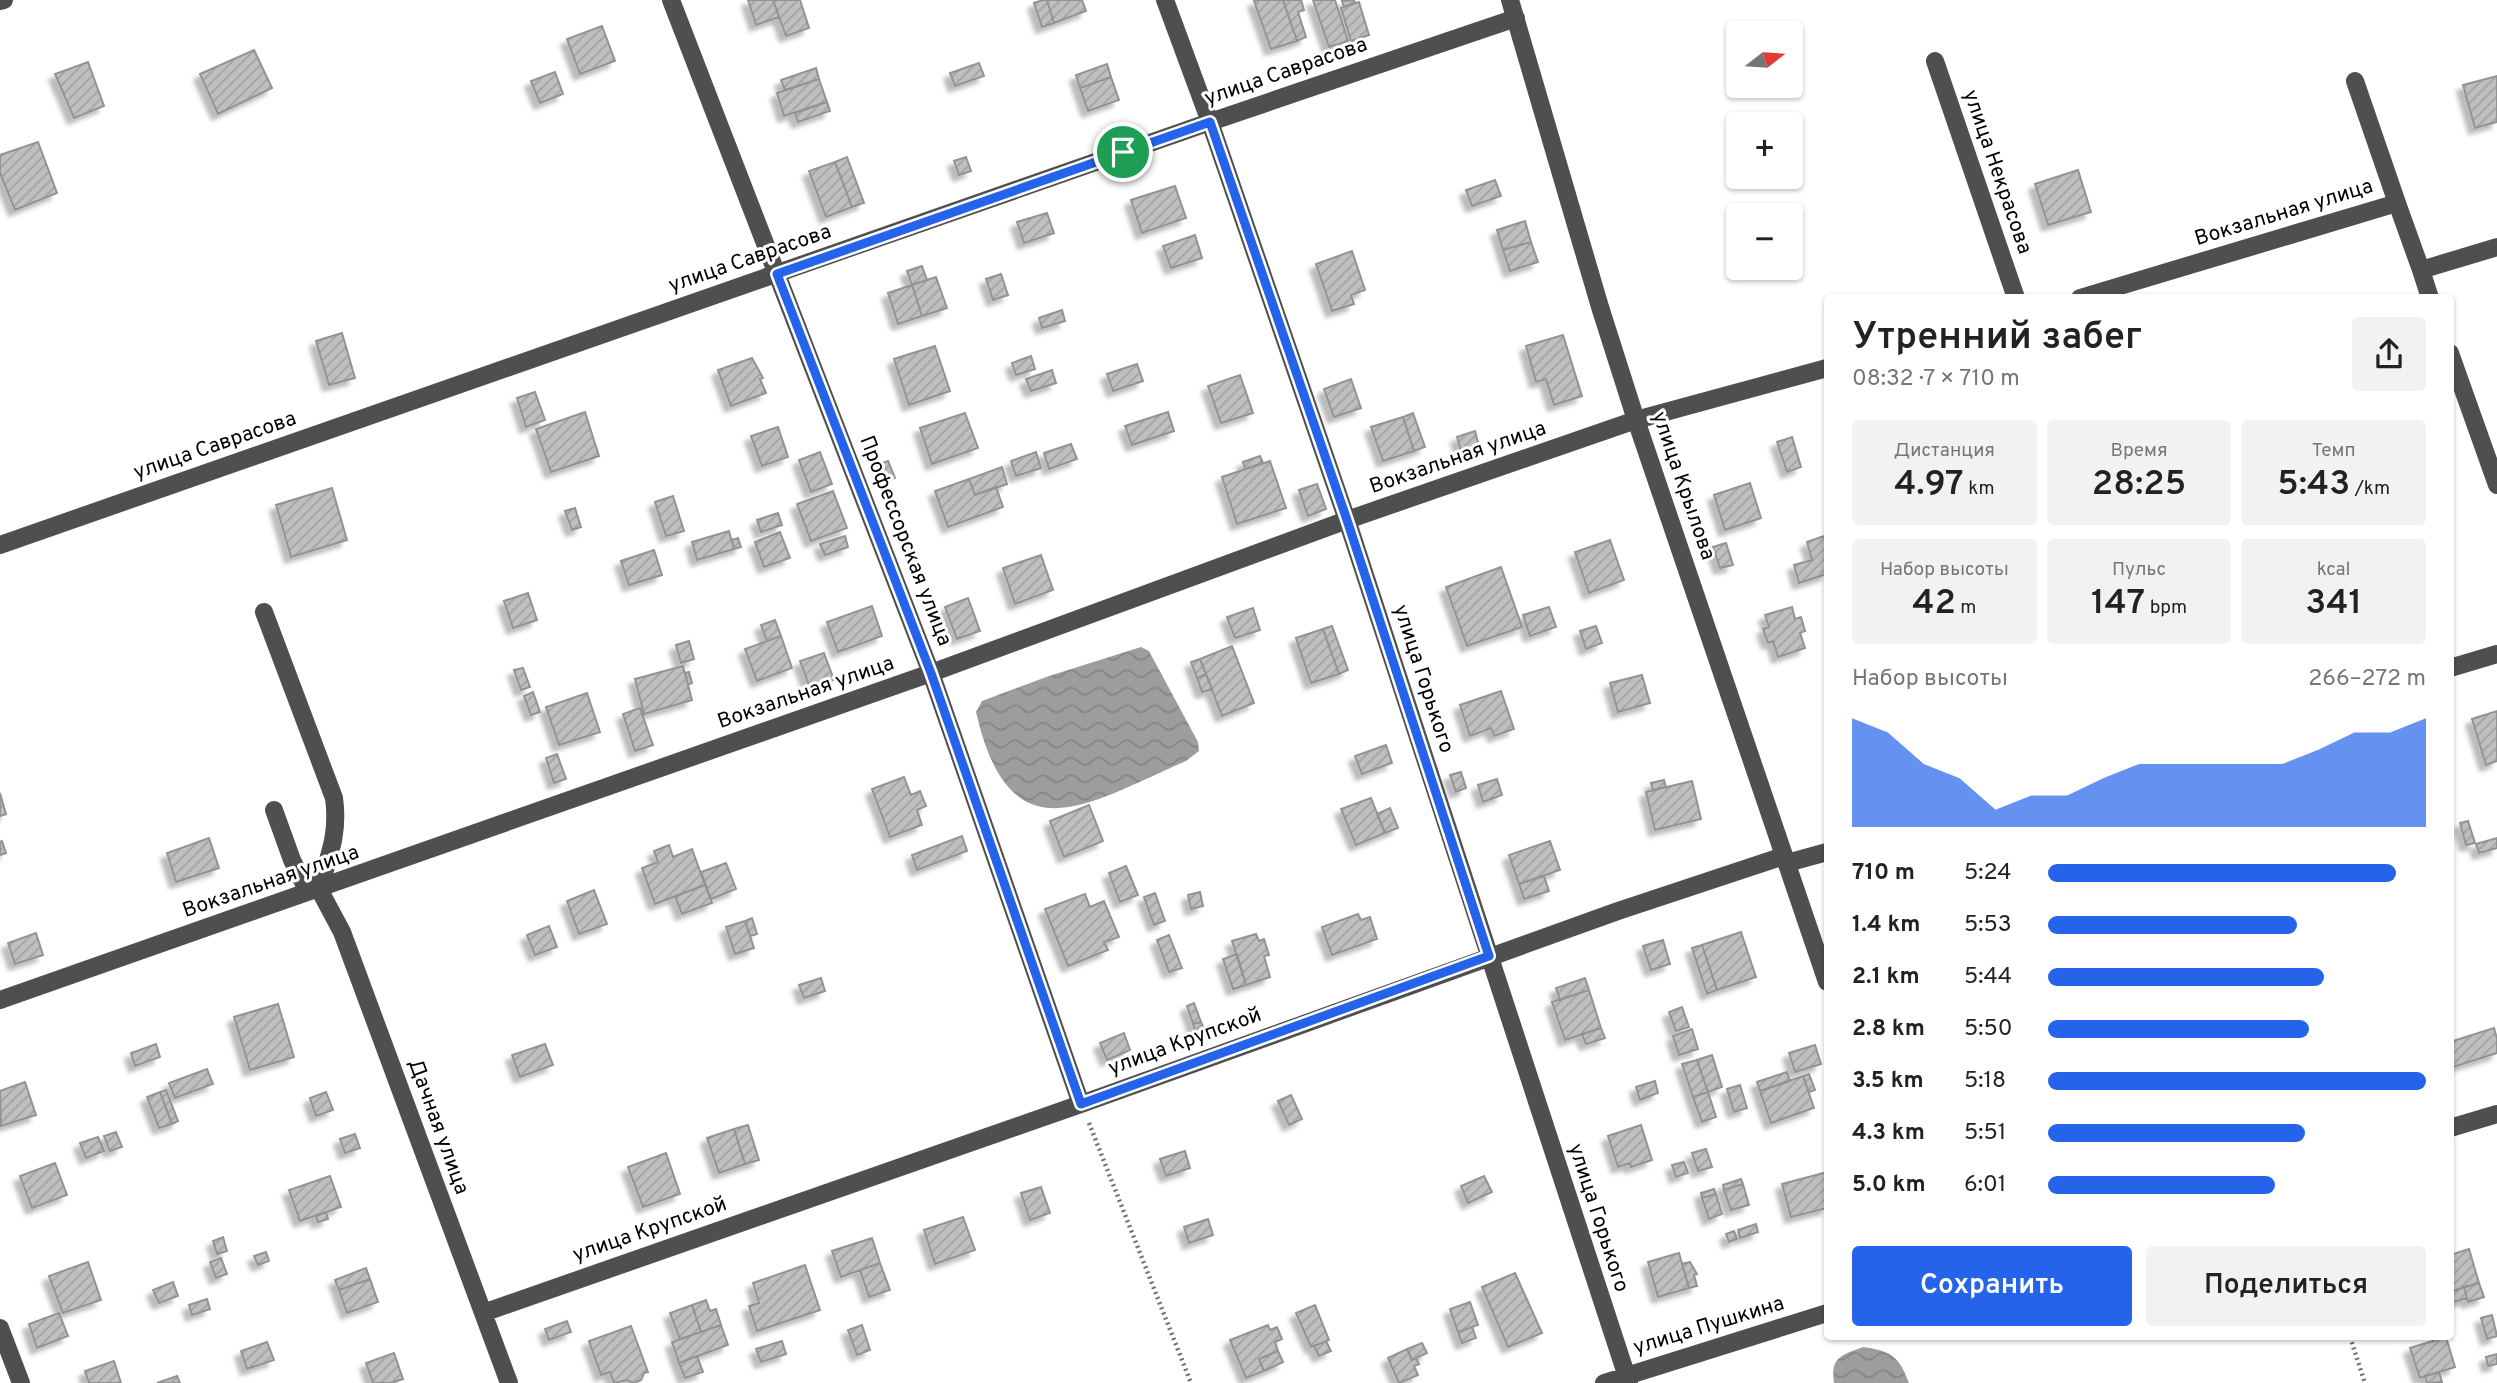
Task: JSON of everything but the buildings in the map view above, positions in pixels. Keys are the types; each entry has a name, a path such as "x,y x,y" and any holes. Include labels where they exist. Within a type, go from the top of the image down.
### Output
{"street":[{"name":"Профессорская улица","path":"671,0 931,673 1081,1104"},
{"name":"улица Горького","path":"1165,0 1210,122 1347,520 1627,1379"},
{"name":"улица Крылова","path":"1510,0 1636,420 1824,973"},
{"name":"улица Саврасова","path":"0,545 1210,122 1516,18"},
{"name":"улица Некрасова","path":"1935,61 2015,294"},
{"path":"2355,81 2397,203"},
{"name":"Вокзальная улица","path":"2093,294 2397,203 2429,294"},
{"path":"2421,270 2497,247"},
{"path":"2454,364 2497,485"},
{"name":"Вокзальная улица","path":"0,1000 931,673 1347,520 1636,420 1824,369"},
{"path":"264,612 334,798 337,818 335,837 318,889"},
{"path":"2454,667 2497,654"},
{"name":"Дачная улица","path":"274,810 303,882 318,889 342,932 509,1383"},
{"name":"улица Крупской","path":"482,1312 1081,1104 1618,911 1785,860 1824,853"},
{"path":"2454,1127 2497,1114"},
{"name":"улица Пушкина","path":"1604,1383 1627,1379 1824,1314"},
{"path":"0,1328 21,1383"}],"path":[{"path":"1081,1104 1191,1383"},
{"path":"2351,1340 2365,1383"}],"water":[{"path":"1141,647 1149,651 1198,742 1199,751 1186,761 1085,803 1057,808 1031,804 1009,788 991,758 976,712 982,701 1049,676"},
{"path":"1863,1347 1893,1356 1902,1367 1909,1383 1834,1383 1834,1368 1839,1358"}],"route":[{"path":"1210,122 1347,520 1489,956 1081,1104 931,673 777,274 1123,152 1210,122"}]}
